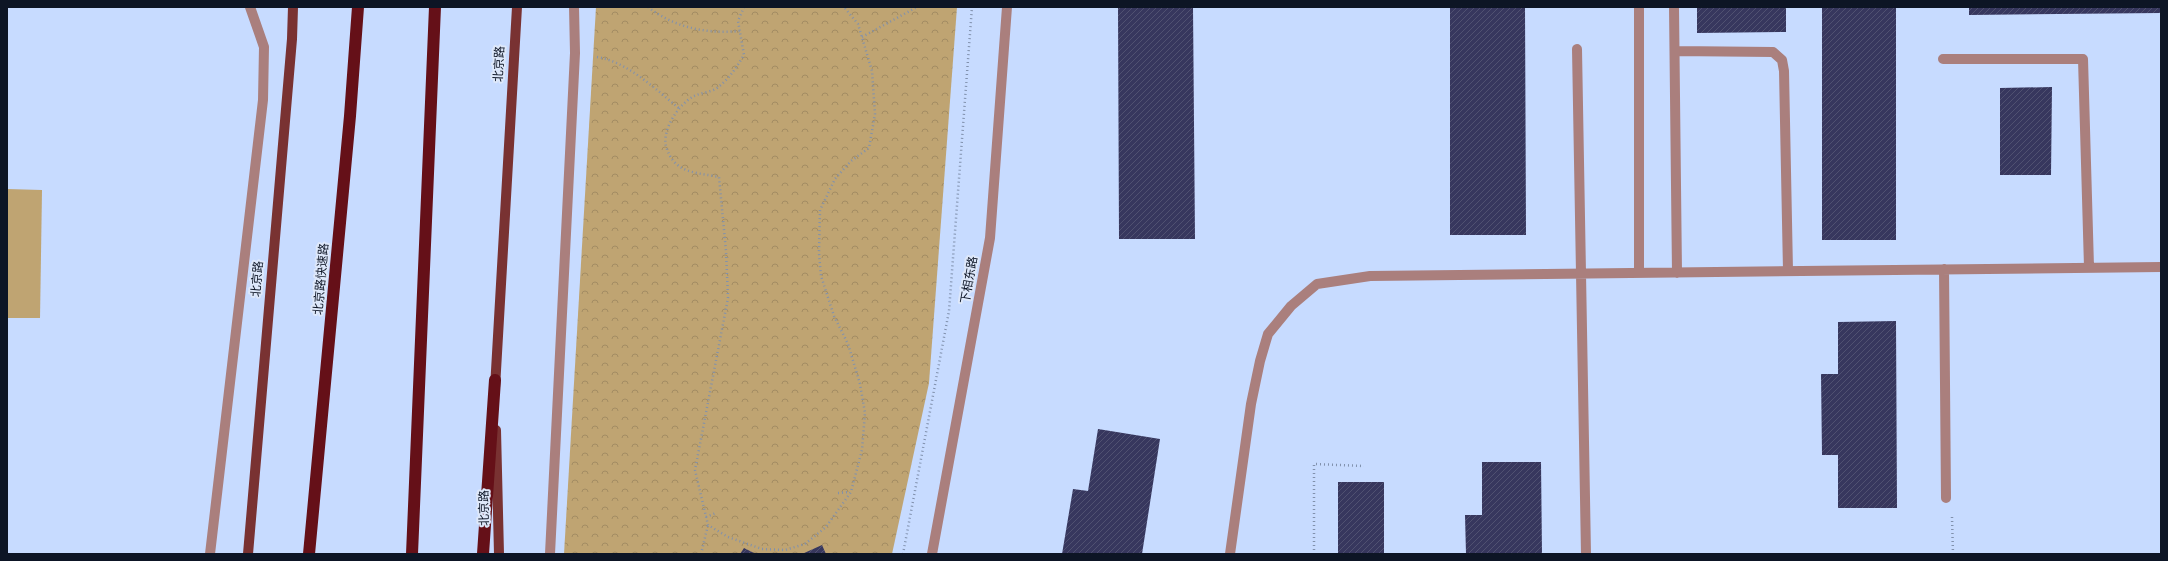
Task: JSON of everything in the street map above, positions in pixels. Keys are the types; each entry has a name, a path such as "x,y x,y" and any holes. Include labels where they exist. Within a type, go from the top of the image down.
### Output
{"highway":[{"name":"北京路快速路","path":"309,554 350,116 358,7"},
{"path":"412,554 435,7"},
{"path":"483,554 495,380"}],"main road":[{"name":"北京路","path":"248,554 292,39 293,7"},
{"name":"北京路","path":"499,554 495,380 517,7"}],"street":[{"path":"210,554 263,100 264,47 250,7"},
{"path":"550,554 575,53 574,7"},
{"name":"下相东路","path":"932,554 990,238 1007,7"},
{"path":"1639,7 1639,273"},
{"path":"1674,7 1677,273"},
{"path":"1577,49 1586,554"},
{"path":"1675,51 1773,52 1782,60 1784,71 1788,271"},
{"path":"1943,59 2083,59 2089,267"},
{"path":"1230,554 1251,404 1260,361 1268,334 1291,306 1317,284 1370,276 2161,266"},
{"path":"1944,269 1946,498"}],"path":[{"path":"648,7 660,17 700,30 716,33 740,31"},
{"path":"701,554 708,525 695,470 728,298 720,177 684,170 670,159 664,139 674,114 693,97 716,89 733,74 744,55 738,21 744,7"},
{"path":"708,525 728,537 762,549 785,550 805,544 826,527 851,492 862,450 865,412 860,384 848,344 834,316 821,276 819,253 820,210 835,179 851,161 869,148 874,114 872,71 858,24 844,7"},
{"path":"862,37 917,7"},
{"path":"903,554 949,311 972,7"},
{"path":"575,53 611,60 654,88 680,109"},
{"path":"1314,554 1314,464 1364,466"},
{"path":"838,493 851,492"},
{"path":"1946,498 1952,504 1953,554"},
{"path":"706,517 716,513"}],"green space":[{"path":"596,7 957,7 929,383 892,554 564,554"},
{"path":"7,189 42,190 40,318 7,318"}],"building":[{"path":"1118,7 1193,7 1195,239 1119,239"},
{"path":"1450,7 1525,7 1526,235 1450,235"},
{"path":"1697,7 1786,7 1786,32 1697,33"},
{"path":"1822,7 1896,7 1896,240 1822,240"},
{"path":"1969,7 2161,7 2161,13 1969,15"},
{"path":"2052,87 2051,175 2000,175 2000,88"},
{"path":"1896,321 1897,508 1838,508 1838,455 1822,455 1821,374 1838,374 1838,322"},
{"path":"1098,429 1160,439 1142,554 1062,554 1073,489 1088,491"},
{"path":"1482,462 1541,462 1542,554 1466,554 1465,515 1482,515"},
{"path":"1338,482 1384,482 1384,554 1338,554"},
{"path":"822,545 826,554 802,554"},
{"path":"744,548 756,554 740,554"}]}
